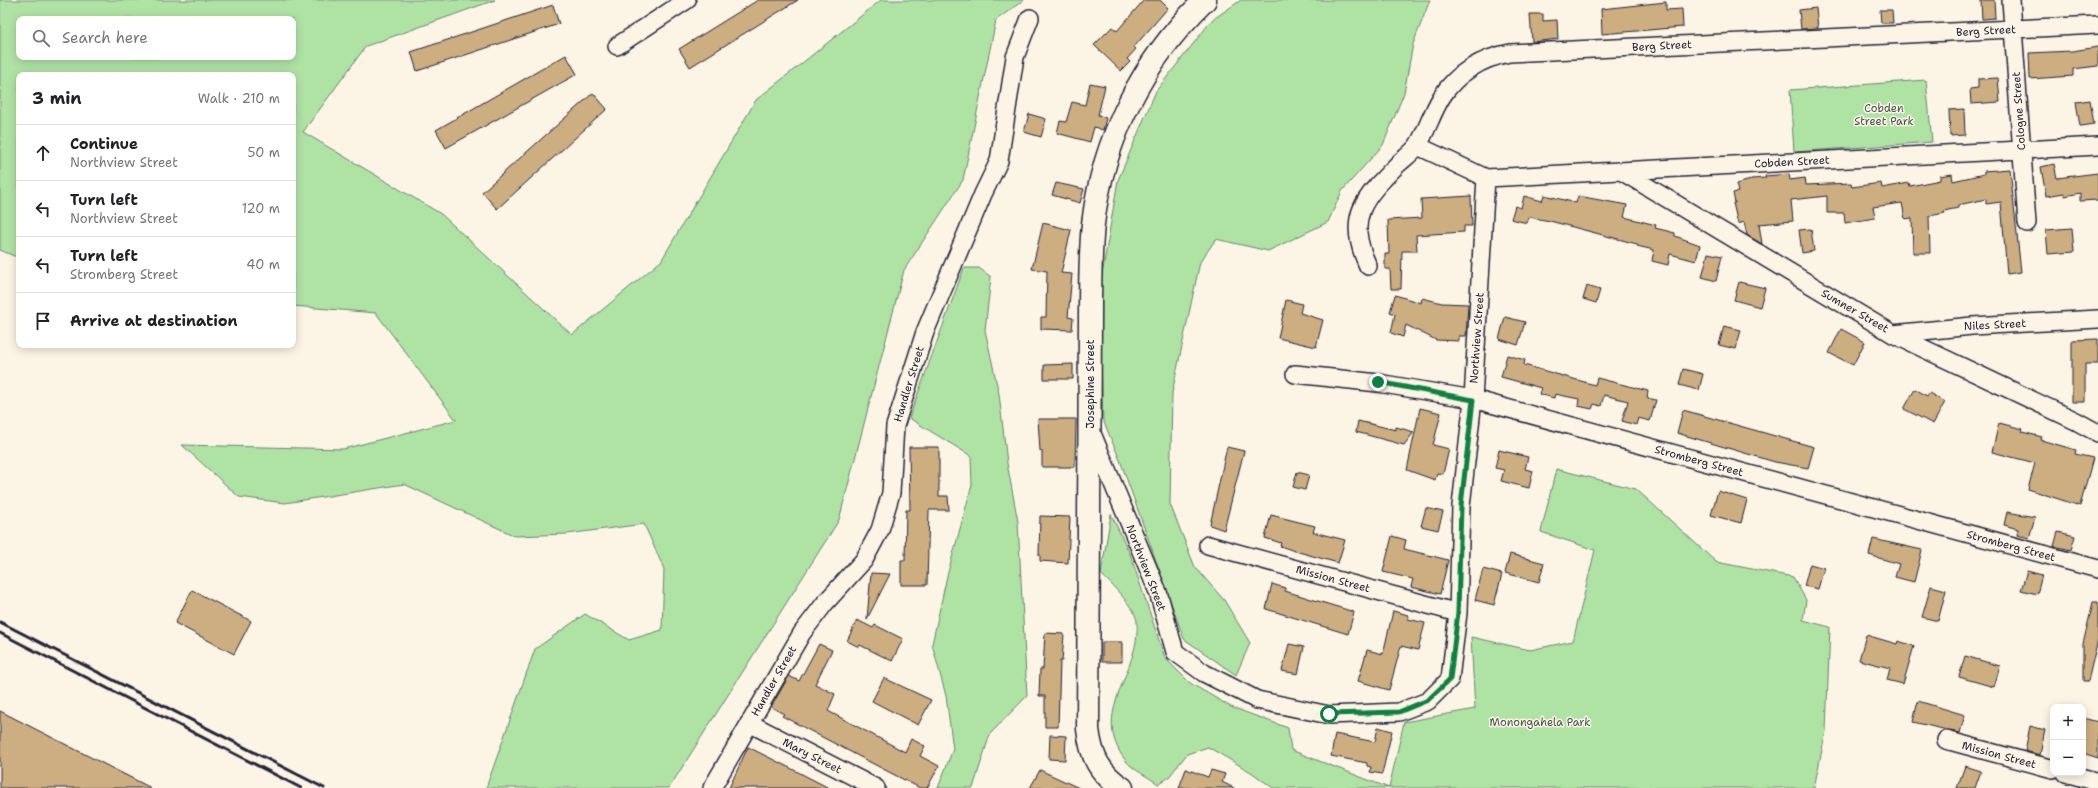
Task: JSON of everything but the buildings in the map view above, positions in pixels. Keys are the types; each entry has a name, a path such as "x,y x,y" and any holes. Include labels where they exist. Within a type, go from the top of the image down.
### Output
{"street":[{"path":"617,46 687,0"},
{"name":"Josephine Street","path":"1122,788 1108,778 1100,768 1093,755 1090,742 1088,678 1090,250 1101,178 1115,134 1137,87 1168,41 1205,0"},
{"name":"Cologne Street","path":"2010,0 2014,30 2027,223"},
{"name":"Handler Street","path":"712,788 802,633 825,603 864,560 880,530 891,493 895,426 925,332 983,194 1000,161 1015,57 1030,18"},
{"name":"Berg Street","path":"1368,266 1359,248 1357,226 1363,203 1377,185 1418,146 1441,98 1456,79 1490,57 1518,53 2098,26"},
{"path":"1418,146 1486,178"},
{"name":"Cobden Street","path":"1486,178 2098,146"},
{"name":"Sumner Street","path":"1621,171 1893,334 2076,421 2098,433"},
{"name":"Northview Street","path":"1090,427 1158,592 1175,652 1204,673 1257,700 1329,714 1399,712 1428,700 1450,679 1458,612 1461,506 1473,400 1486,178"},
{"name":"Niles Street","path":"1893,334 1972,326 2098,320"},
{"name":"Stromberg Street","path":"1295,374 1378,382 1473,400 2098,569"},
{"path":"2076,421 2098,420"},
{"name":"Mission Street","path":"1208,546 1458,612"},
{"name":"Mary Street","path":"749,724 876,788"},
{"name":"Mission Street","path":"1946,740 2050,769"},
{"path":"2077,776 2098,782"}],"green space":[{"path":"0,0 495,0 366,46 303,132 441,214 572,335 661,261 756,100 881,0 1024,0 996,20 963,180 904,270 839,520 669,788 486,788 535,649 585,614 629,640 662,630 664,569 644,524 567,534 515,536 404,484 285,503 239,497 182,445 343,449 456,420 376,313 296,306 296,72 16,72 16,257 0,250"},
{"path":"1241,0 1430,0 1413,44 1404,93 1383,145 1342,191 1328,222 1268,251 1216,239 1200,262 1172,393 1170,504 1195,567 1224,600 1250,643 1236,675 1184,639 1120,460 1103,420 1099,293 1118,180 1156,91 1212,20"},
{"name":"Cobden Street Park","path":"1926,80 1932,142 1794,152 1790,90"},
{"path":"964,268 979,268 991,277 985,330 999,394 1007,463 1018,522 1027,696 990,734 973,788 938,788 953,749 946,696 932,644 947,576 972,485 971,456 909,418"},
{"name":"Monongahela Park","path":"1556,469 1636,489 1716,562 1793,577 1806,600 1803,620 1830,627 1826,731 1814,788 1389,788 1404,722 1475,709 1471,637 1530,650 1573,641 1595,550 1541,532"},
{"path":"1111,514 1130,554 1165,658 1190,683 1231,707 1288,728 1291,750 1389,788 1273,788 1251,772 1208,747 1187,754 1168,778 1158,784 1129,764 1116,743 1112,726 1114,709 1132,658 1136,641 1137,622 1136,616 1128,603 1101,574"}],"railway":[{"path":"0,622 324,788"},
{"path":"0,633 301,788"}],"route":[{"path":"1329,714 1399,712 1428,700 1450,679 1458,612 1461,506 1473,400 1378,382"}]}
